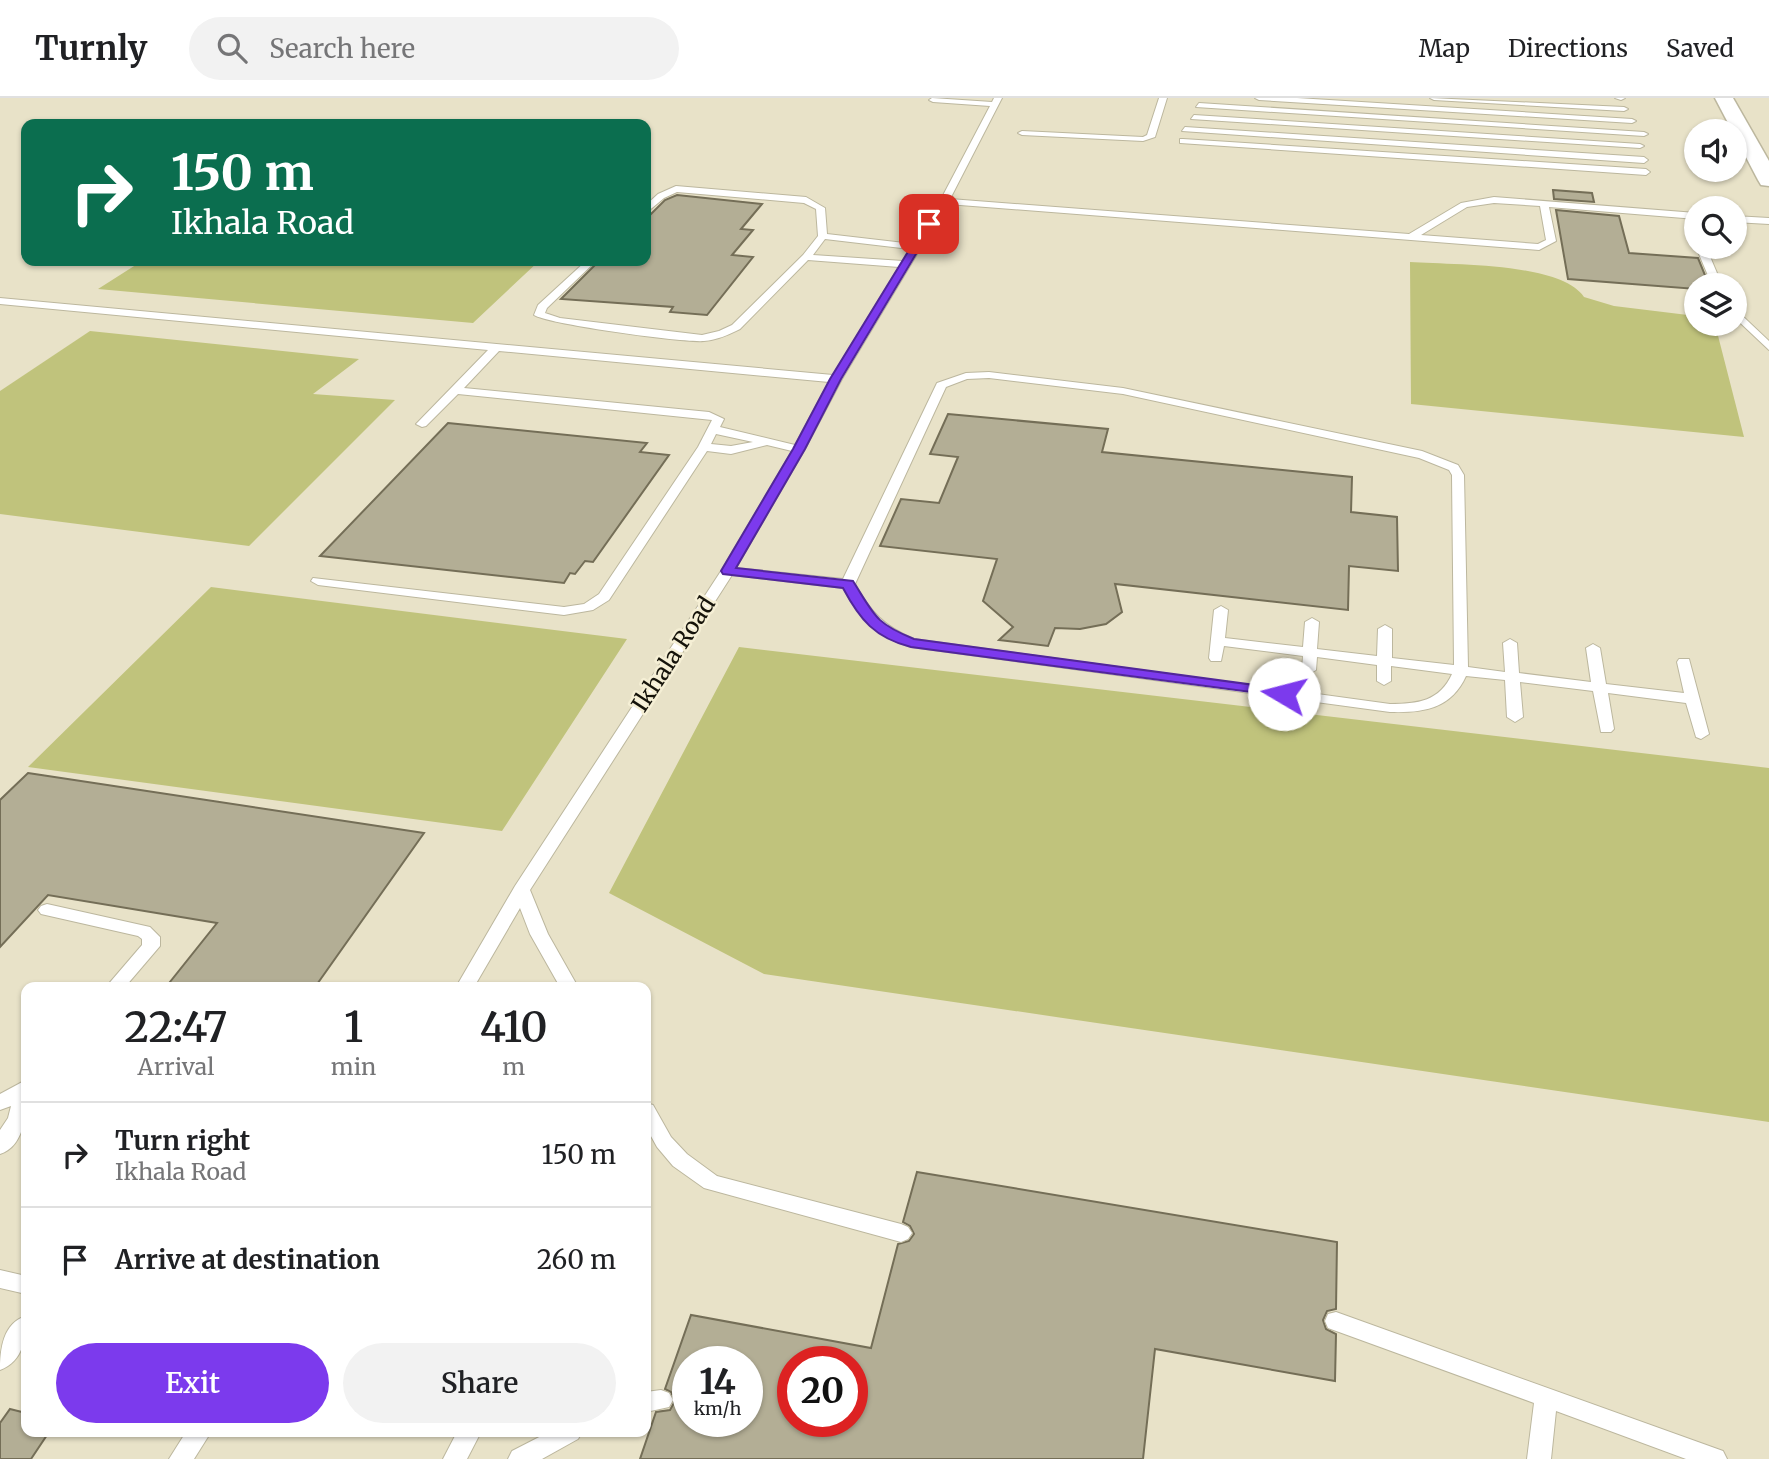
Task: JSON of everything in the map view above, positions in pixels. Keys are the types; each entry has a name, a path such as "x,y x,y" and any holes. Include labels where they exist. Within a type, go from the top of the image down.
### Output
{"street":[{"path":"1724,98 1769,180"}],"lane":[{"path":"1021,134 1143,139 1151,137 1163,98"},
{"path":"1259,98 1406,103 1632,121"},
{"path":"1434,98 1624,109"},
{"path":"933,100 996,101"},
{"name":"Ikhala Road","path":"468,982 520,890 728,571 836,379 944,201 996,101"},
{"path":"1405,156 1406,103"},
{"path":"1199,105 1644,134"},
{"path":"1194,117 1640,146"},
{"path":"1185,128 1644,160"},
{"path":"1183,141 1646,172"},
{"path":"587,266 542,307 539,315 559,321 702,338 722,334 736,327 806,257 823,236 820,208 796,198 676,189 661,196 651,205"},
{"path":"1409,238 1464,205 1494,200 1684,218"},
{"path":"944,201 1539,247 1551,241 1545,205"},
{"path":"1747,220 1769,221"},
{"path":"823,236 915,247"},
{"path":"806,257 905,264"},
{"path":"0,301 836,379"},
{"path":"1747,324 1769,347"},
{"path":"422,424 496,348"},
{"path":"989,375 1123,391 1422,456 1454,468 1458,475 1461,670 1454,689 1431,706 1413,709 1390,708 911,643 880,630 859,604 848,584 942,385 966,376 989,375"},
{"path":"318,581 564,611 587,607 604,597 704,447 718,419 709,415 455,390"},
{"path":"714,430 740,433 763,443 799,449"},
{"path":"704,447 731,450 763,443"},
{"path":"728,571 848,584"},
{"path":"1216,658 1221,610"},
{"path":"1309,670 1311,622"},
{"path":"1384,681 1385,629"},
{"path":"1219,641 1693,699"},
{"path":"1510,643 1515,717"},
{"path":"1593,648 1606,729"},
{"path":"1684,662 1701,734"},
{"path":"520,890 538,934 566,982"},
{"path":"47,910 145,931 151,937 151,946 119,982"},
{"path":"0,1103 21,1091"},
{"path":"0,1146 18,1120 21,1107"},
{"path":"651,1119 664,1142 680,1160 711,1182 901,1233"},
{"path":"0,1279 21,1283"},
{"path":"1336,1321 1715,1459"},
{"path":"0,1360 21,1332"},
{"path":"1539,1459 1546,1398"},
{"path":"181,1459 196,1437"},
{"path":"455,1459 466,1437"},
{"path":"520,1459 561,1437"}],"green space":[{"path":"1410,262 1504,267 1553,277 1572,286 1584,297 1614,306 1684,315 1684,336 1718,336 1744,437 1411,404"},
{"path":"134,266 534,266 473,323 98,289"},
{"path":"90,331 359,359 313,394 395,400 249,546 0,514 0,391"},
{"path":"211,587 627,639 502,831 28,767"},
{"path":"739,647 1769,768 1769,1122 764,974 609,893"}],"building":[{"path":"1553,190 1592,193 1594,202 1554,199"},
{"path":"677,195 762,204 741,229 753,230 732,255 753,257 707,315 670,312 673,307 561,299 594,266 651,266 651,214 665,200"},
{"path":"1556,210 1619,216 1629,253 1698,259 1704,273 1684,273 1684,288 1568,279"},
{"path":"948,414 1108,429 1102,452 1352,477 1351,512 1397,517 1398,571 1349,566 1348,610 1115,584 1122,612 1106,624 1080,629 1055,628 1048,646 999,640 1013,627 983,601 997,559 880,546 901,499 939,503 958,457 930,454"},
{"path":"448,423 647,443 640,452 669,455 593,562 585,561 575,574 570,573 564,583 320,556"},
{"path":"28,773 424,833 319,982 170,982 217,923 48,895 0,947 0,800"},
{"path":"917,1172 1337,1242 1336,1309 1327,1311 1323,1320 1326,1329 1336,1334 1335,1381 1155,1349 1143,1459 640,1459 647,1437 651,1437 656,1412 670,1410 672,1406 672,1437 763,1437 763,1346 680,1346 691,1315 860,1346 777,1346 777,1437 868,1437 868,1347 871,1348 898,1244 909,1241 914,1234 910,1226 903,1222"},
{"path":"672,1369 672,1394 665,1389"},
{"path":"10,1409 21,1412 21,1437 46,1437 31,1459 0,1459 0,1423"}],"route":[{"path":"929,224 836,379 728,571 848,584 859,604 880,630 911,643 1284,694"}]}
